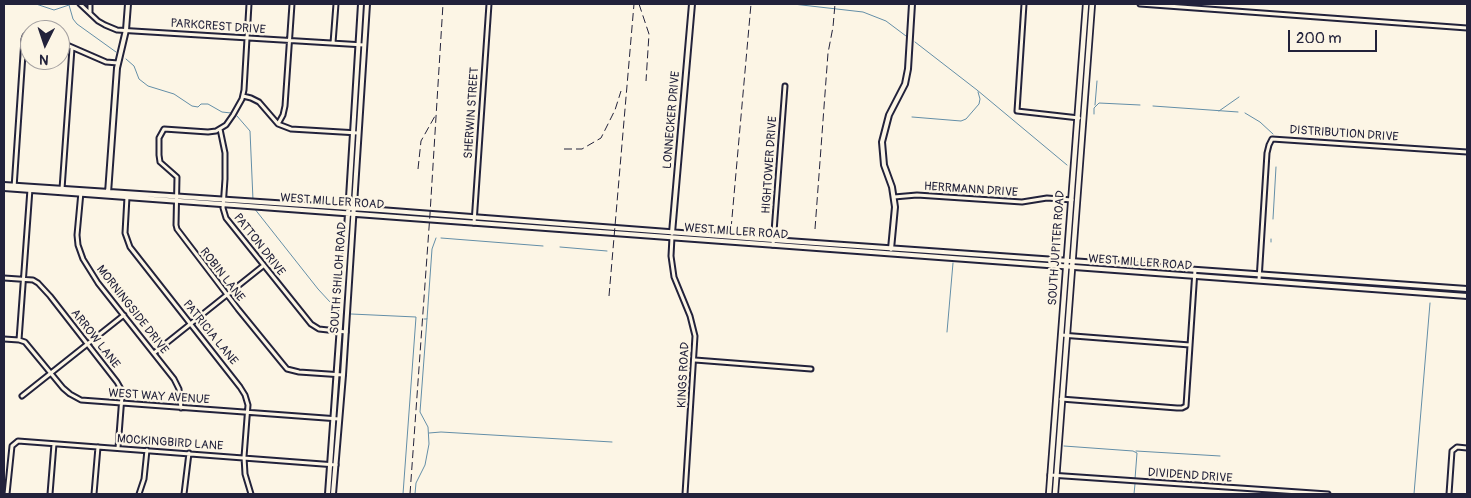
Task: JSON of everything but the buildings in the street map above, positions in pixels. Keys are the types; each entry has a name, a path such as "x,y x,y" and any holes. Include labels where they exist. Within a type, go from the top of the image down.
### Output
{"main road":[{"path":"108,194 118,62 126,30 128,4"},
{"name":"SOUTH SHILOH ROAD","path":"356,133 361,4"},
{"name":"SOUTH SHILOH ROAD","path":"333,494 346,332 356,133 367,4"},
{"name":"LONNECKER DRIVE","path":"672,237 692,4"},
{"path":"891,254 895,207 894,197 884,165 882,142 890,115 905,84 908,69 912,4"},
{"name":"SOUTH JUPITER ROAD","path":"1049,494 1086,4"},
{"name":"SOUTH JUPITER ROAD","path":"1055,494 1092,4"},
{"path":"1081,72 1087,73"},
{"name":"WEST MILLER ROAD","path":"4,187 475,217 672,232 891,254 1467,296"},
{"name":"WEST MILLER ROAD","path":"224,202 351,214 672,237 892,248 1467,289"},
{"name":"SOUTH SHILOH ROAD","path":"328,494 351,214"},
{"path":"1149,267 1149,273"},
{"path":"1388,283 1388,290"},
{"path":"1442,294 1444,287"},
{"path":"1053,438 1060,438"}],"street":[{"name":"PARKCREST DRIVE","path":"80,4 105,25 117,30 364,45"},
{"path":"90,4 90,14"},
{"path":"220,129 226,125 233,115 243,96 249,4"},
{"path":"278,124 284,111 292,4"},
{"path":"333,44 336,4"},
{"name":"SHERWIN STREET","path":"474,223 489,4"},
{"path":"1024,4 1017,112 1084,118"},
{"path":"1140,4 1467,28"},
{"path":"62,191 72,48 106,62 118,62"},
{"path":"14,188 22,70"},
{"name":"HIGHTOWER DRIVE","path":"773,242 785,86"},
{"path":"243,96 259,102 278,124 291,129 356,133"},
{"name":"ROBIN LANE","path":"220,129 208,132 167,128 162,131 159,147 160,162 177,177 177,229 287,369 298,372 343,375"},
{"name":"PATTON DRIVE","path":"220,129 225,153 224,213 226,218 311,324 319,329 346,332"},
{"name":"DISTRIBUTION DRIVE","path":"1259,280 1267,153 1268,144 1272,139 1467,152"},
{"path":"4,339 19,340 30,189"},
{"name":"MORNINGSIDE DRIVE","path":"81,192 77,235 83,259 92,274 174,379 179,389 181,408"},
{"name":"PATRICIA LANE","path":"127,195 125,226 127,241 240,387 248,404 244,457 245,474 251,494"},
{"name":"HERRMANN DRIVE","path":"894,197 917,195 1022,202 1047,198 1077,201"},
{"name":"KINGS ROAD","path":"672,237 672,265 676,284 690,316 695,336 695,360 685,494"},
{"path":"154,354 263,266"},
{"path":"1056,399 1177,408 1186,406 1195,270"},
{"name":"ARROW LANE","path":"4,278 33,280 38,283 88,344 121,389 122,404 118,448"},
{"path":"22,396 124,315"},
{"path":"1061,335 1190,345"},
{"name":"WEST WAY AVENUE","path":"19,340 30,347 70,394 81,400 339,419"},
{"path":"695,360 811,369"},
{"name":"MOCKINGBIRD LANE","path":"7,494 12,446 18,441 336,465"},
{"path":"50,494 54,444"},
{"path":"94,494 98,447"},
{"path":"1449,494 1452,451 1457,447 1467,448"},
{"path":"140,494 144,479 146,450"},
{"path":"184,494 189,453"},
{"name":"DIVIDEND DRIVE","path":"1050,475 1328,494"}],"waterway":[{"path":"36,4 54,10 69,5 73,19 77,24 116,52"},
{"path":"793,4 863,12 886,21 906,36"},
{"path":"915,42 977,90 1067,165"},
{"path":"126,59 134,66 139,79 148,86 174,94 192,106 198,107 201,104 208,104 222,112 231,113"},
{"path":"1095,105 1097,81"},
{"path":"912,117 961,121 966,119 979,104 978,92"},
{"path":"1219,111 1239,97"},
{"path":"1094,114 1094,108 1099,103 1140,105"},
{"path":"1153,106 1238,112"},
{"path":"1245,113 1260,122 1273,134"},
{"path":"237,116 250,131 253,200"},
{"path":"1273,219 1276,167"},
{"path":"254,208 318,289 330,302 339,307"},
{"path":"424,319 427,319 432,249 436,238"},
{"path":"441,238 543,246"},
{"path":"560,247 607,251"},
{"path":"947,332 953,263"},
{"path":"1414,494 1430,303"},
{"path":"351,314 416,317 403,494"},
{"path":"415,494 416,483 425,465 429,444 428,427 420,412 427,319"},
{"path":"429,433 441,432 612,442"},
{"path":"1064,446 1133,451 1137,453 1135,479"},
{"path":"1136,451 1220,456"},
{"path":"1134,494 1135,484"}],"railway":[{"path":"410,494 443,4"},
{"path":"609,296 634,4"},
{"path":"639,4 649,34 646,81"},
{"path":"731,229 751,4"},
{"path":"815,229 828,53 835,4"},
{"path":"564,149 582,149 601,138 615,110 621,91"},
{"path":"418,169 421,141 435,116"}]}
